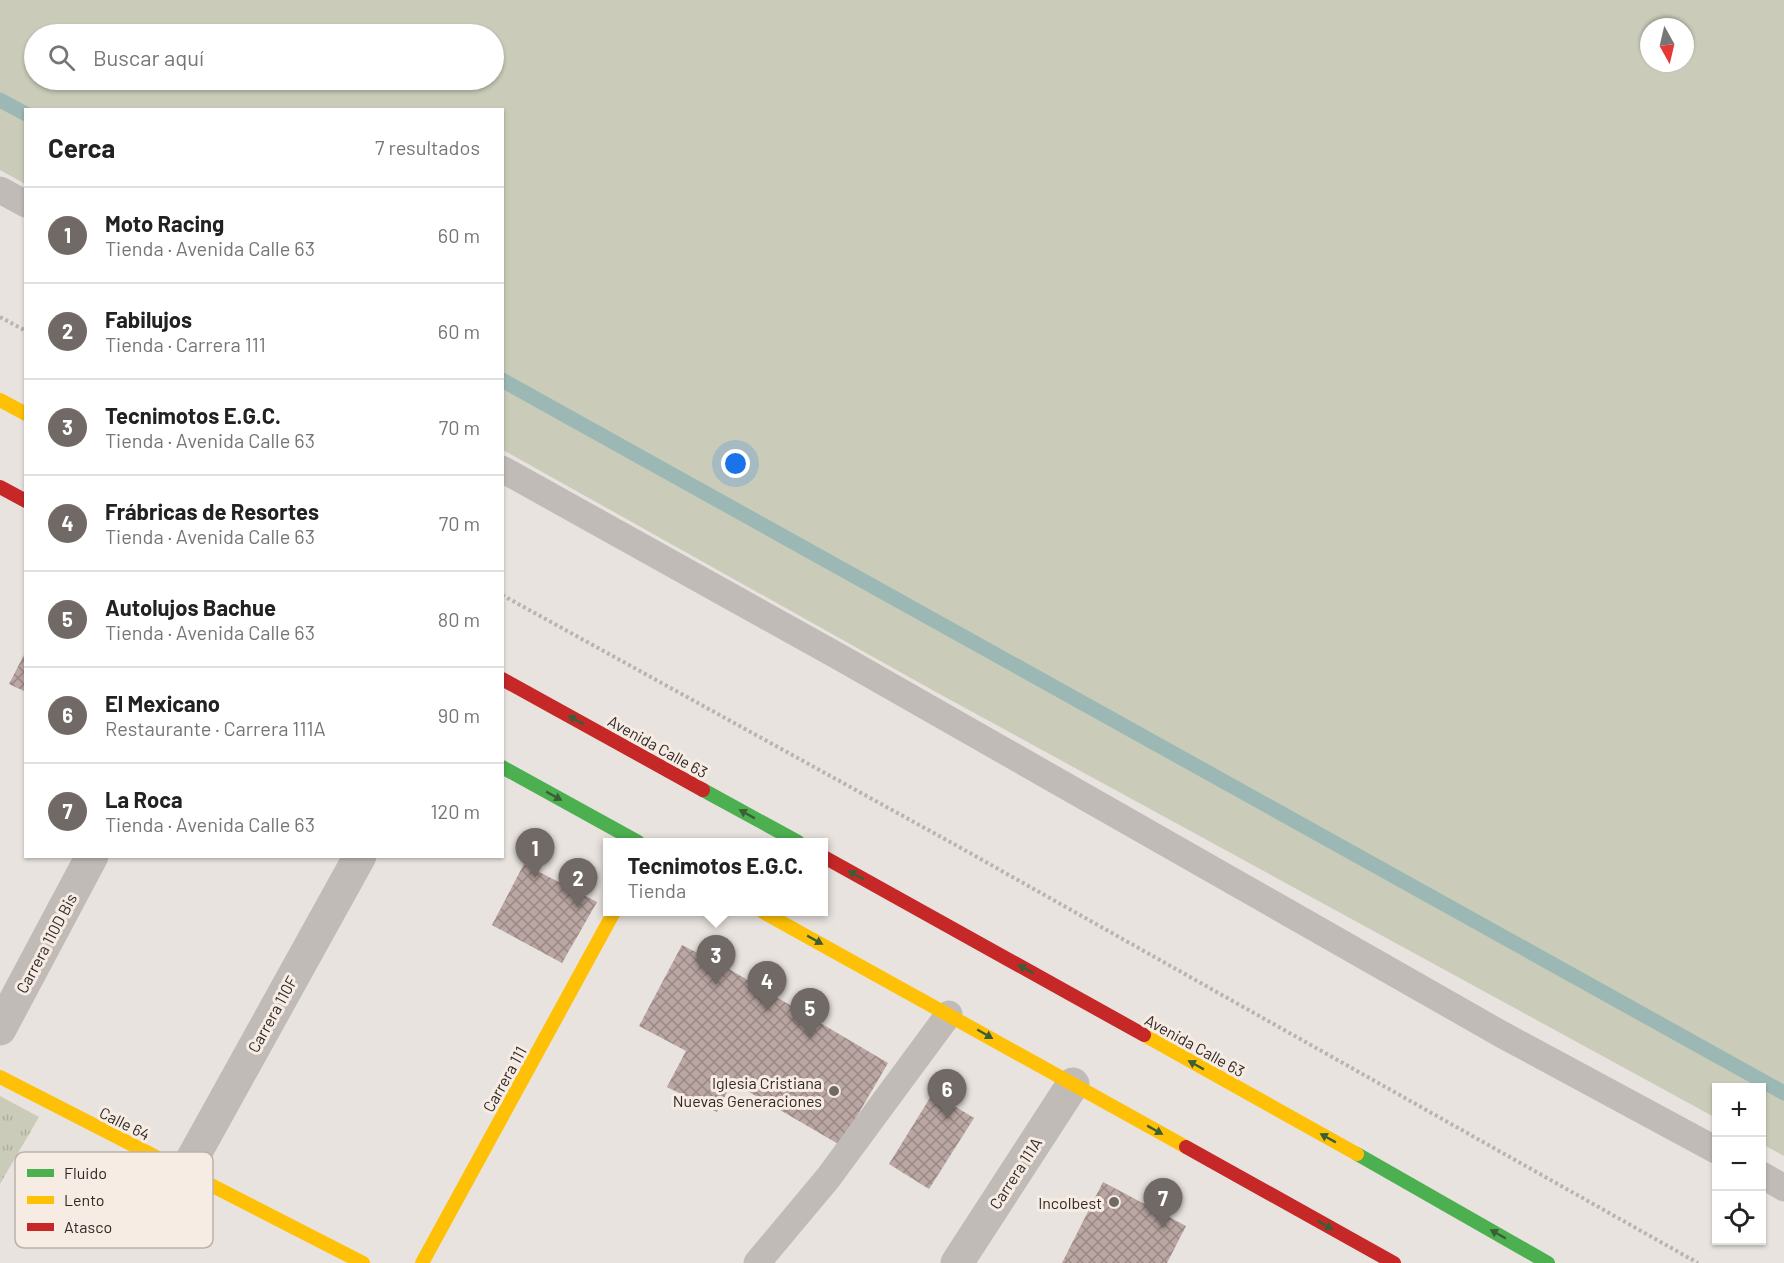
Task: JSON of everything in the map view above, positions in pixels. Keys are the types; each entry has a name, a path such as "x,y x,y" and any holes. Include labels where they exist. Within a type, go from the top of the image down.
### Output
{"main road":[{"path":"0,400 24,413"},
{"path":"0,487 24,500"},
{"name":"Avenida Calle 63","path":"504,680 789,838"},
{"path":"504,768 629,838"},
{"name":"Avenida Calle 63","path":"828,859 1548,1263"},
{"name":"Carrera 111","path":"423,1263 612,916"},
{"path":"771,916 1394,1263"},
{"name":"Calle 64","path":"0,1077 145,1152"},
{"name":"Calle 64","path":"213,1187 363,1263"}],"street":[{"name":"Carrera 110D Bis","path":"0,1029 91,858"},
{"name":"Carrera 110F","path":"195,1152 359,858"},
{"name":"Carrera 111A","path":"957,1263 1072,1084"}],"lane":[{"path":"0,190 24,203"},
{"path":"504,470 843,659 1491,1029 1712,1148"},
{"path":"757,1263 828,1178 950,1014"},
{"path":"1766,1178 1784,1188"}],"path":[{"path":"0,317 24,330"},
{"path":"504,595 951,842 1698,1263"}],"green space":[{"path":"0,0 1784,0 1784,1156 1766,1146 1766,1083 1712,1083 1712,1116 934,691 504,451 504,108 24,108 24,183 0,170"},
{"path":"0,1096 39,1117 19,1152 15,1152 15,1158 0,1184"}],"building":[{"path":"24,655 24,691 9,684"},
{"path":"524,864 597,902 562,963 492,925"},
{"path":"682,945 729,969 888,1063 840,1145 732,1082 717,1112 667,1087 686,1051 639,1026"},
{"path":"933,1093 974,1118 929,1189 889,1164"},
{"path":"1103,1182 1186,1226 1167,1263 1062,1263"}],"waterway":[{"path":"0,100 24,113"},
{"path":"504,381 1784,1093"}],"traffic: fast":[{"path":"504,768 631,838"},
{"path":"703,790 791,838"},
{"path":"1357,1154 1548,1263"}],"traffic: slow":[{"path":"0,400 24,413"},
{"path":"422,1263 612,916"},
{"path":"770,916 1186,1147"},
{"path":"1144,1035 1357,1154"},
{"path":"0,1077 146,1152"},
{"path":"213,1186 363,1263"}],"traffic: jam":[{"path":"0,487 24,500"},
{"path":"504,680 703,790"},
{"path":"828,859 1144,1035"},
{"path":"1186,1147 1394,1263"}],"place":[{"name":"Moto Racing","path":"535,878"},
{"name":"Fabilujos","path":"578,908"},
{"name":"Tecnimotos E.G.C.","path":"716,985"},
{"name":"Frábricas de Resortes","path":"767,1011"},
{"name":"Autolujos Bachue","path":"810,1038"},
{"name":"Iglesia Cristiana Nuevas Generaciones","path":"834,1091"},
{"name":"El Mexicano","path":"947,1119"},
{"name":"Incolbest","path":"1114,1202"},
{"name":"La Roca","path":"1163,1228"}]}
